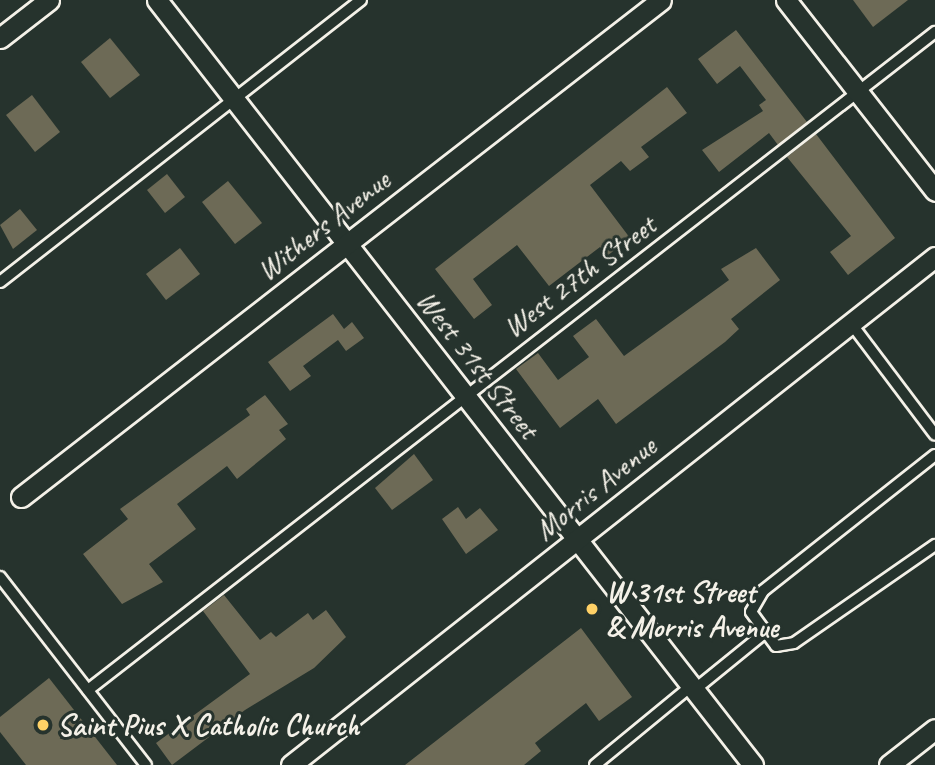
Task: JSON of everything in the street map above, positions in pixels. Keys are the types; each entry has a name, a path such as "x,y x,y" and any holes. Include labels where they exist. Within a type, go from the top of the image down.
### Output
{"street":[{"path":"0,38 49,0"},
{"name":"West 31st Street","path":"157,0 691,690 752,765"},
{"name":"Withers Avenue","path":"21,497 661,0"},
{"path":"786,0 861,92 935,191"},
{"name":"Morris Avenue","path":"290,765 578,541 935,257"},
{"path":"889,765 935,729"}],"lane":[{"path":"0,282 236,102 361,0"},
{"name":"West 27th Street","path":"88,690 464,394 861,92 935,32"},
{"path":"850,322 935,435"},
{"path":"935,455 763,591 751,612 762,635 776,646 793,643 935,545"},
{"path":"0,577 146,765"},
{"path":"595,765 762,635"}],"building":[{"path":"853,0 908,0 873,27"},
{"path":"736,30 807,122 778,145 769,133 719,172 702,150 763,111 759,105 766,100 740,66 717,84 698,59"},
{"path":"110,38 140,75 110,98 81,62"},
{"path":"667,87 687,113 641,147 649,157 630,171 621,161 590,185 630,238 607,256 600,247 549,286 517,245 473,279 492,305 474,319 435,269"},
{"path":"32,95 60,132 35,152 6,115"},
{"path":"816,134 895,238 848,275 830,252 851,236 787,157"},
{"path":"167,174 185,197 165,213 147,190"},
{"path":"228,181 262,223 235,244 202,202"},
{"path":"20,209 37,230 13,249 0,225"},
{"path":"180,248 200,274 166,300 146,274"},
{"path":"756,248 780,280 731,319 739,329 725,342 616,424 598,399 560,428 516,369 538,353 558,380 589,357 573,336 596,319 624,356 729,280 721,269"},
{"path":"333,314 344,329 352,322 364,338 346,351 338,340 303,366 311,376 290,391 268,362"},
{"path":"265,395 288,424 279,430 286,439 237,479 227,466 177,504 196,529 149,564 163,582 122,604 83,554 128,519 120,509 250,415 246,409"},
{"path":"414,454 433,480 392,510 375,488"},
{"path":"458,507 466,519 480,508 498,530 466,554 442,519"},
{"path":"224,595 260,640 271,632 276,637 308,613 313,620 326,610 346,637 314,668 245,710 172,765 156,743 250,674 203,611"},
{"path":"581,628 632,697 599,721 586,703 535,743 541,751 524,765 405,765"},
{"name":"Saint Pius X Catholic Church","path":"49,678 117,765 26,765 0,732 0,717"}],"place":[{"name":"W 31st Street & Morris Avenue","path":"592,609"},
{"name":"Saint Pius X Catholic Church","path":"43,725"}]}
